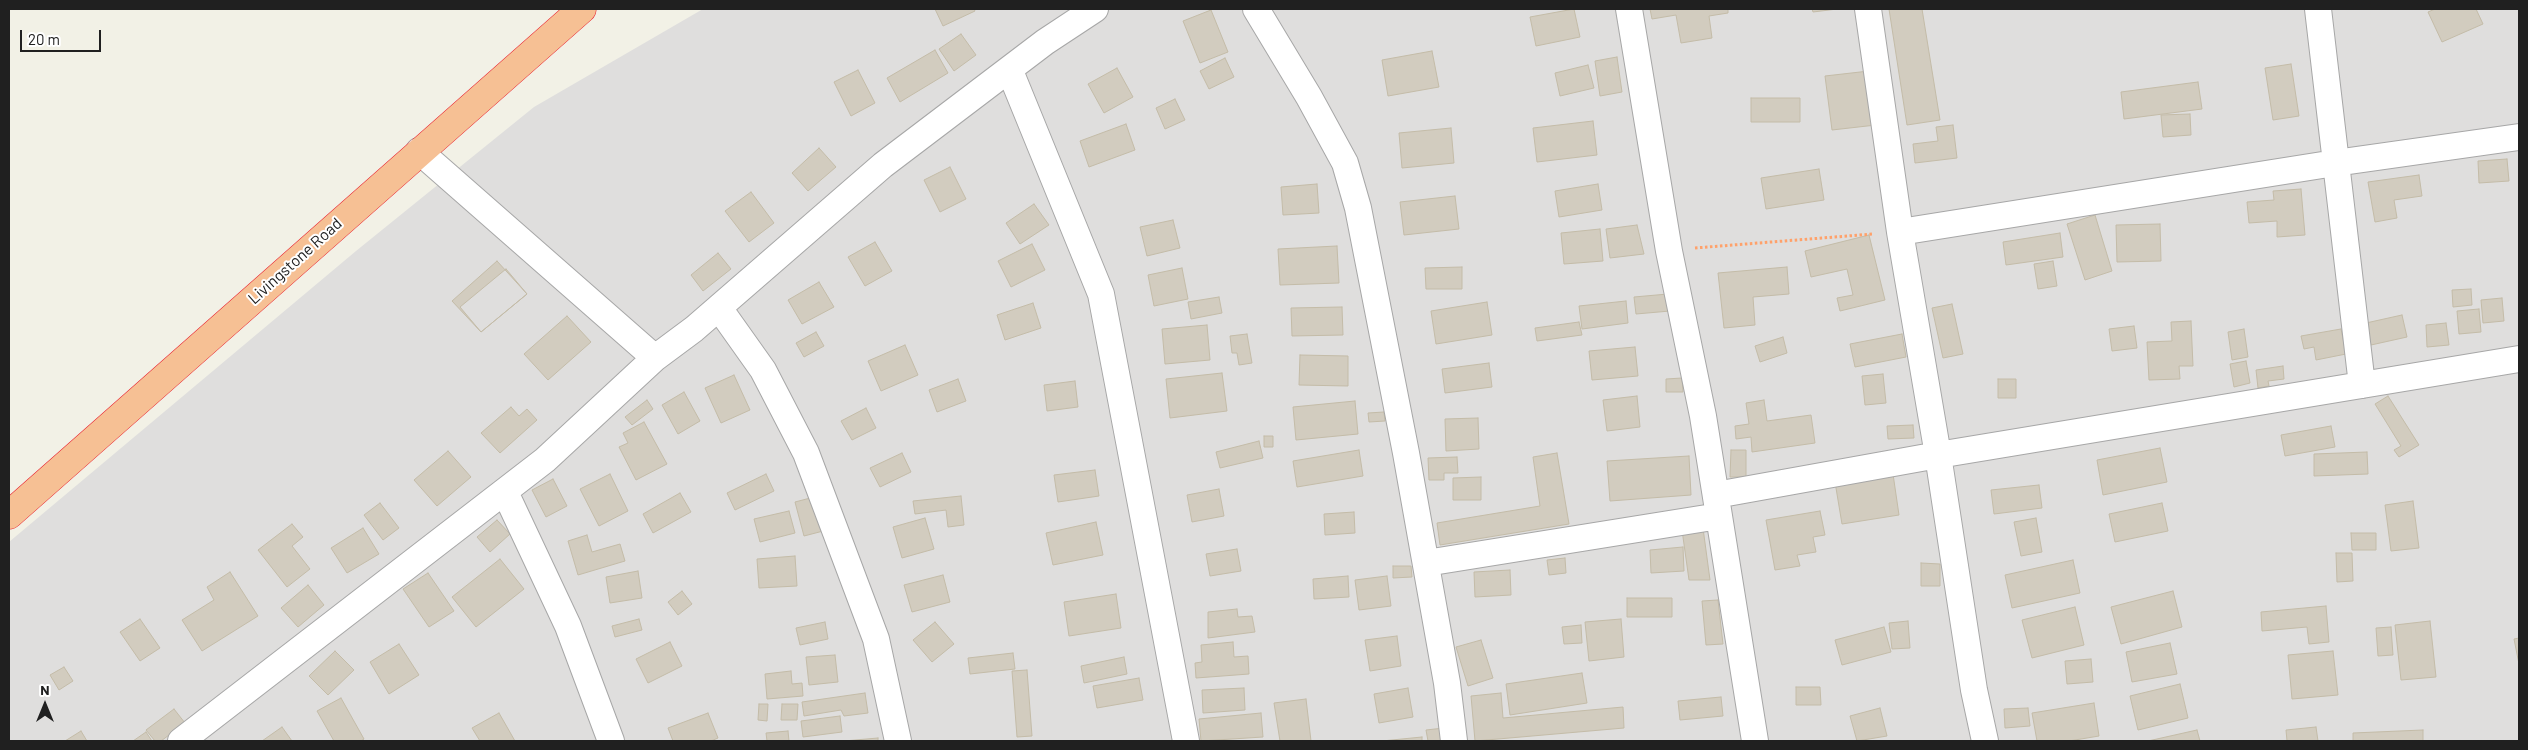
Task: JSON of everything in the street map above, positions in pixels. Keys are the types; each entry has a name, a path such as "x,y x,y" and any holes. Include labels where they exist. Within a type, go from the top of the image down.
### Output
{"highway":[{"name":"Livingstone Road","path":"9,515 418,151 582,9"}],"street":[{"path":"180,741 545,460 655,358 719,308 883,165 1045,42 1095,9"},
{"path":"1256,9 1309,97 1345,163 1358,208 1384,335 1426,564 1447,683 1454,741"},
{"path":"1629,9 1669,250 1703,416 1755,741"},
{"path":"1868,9 1900,232 1938,455 1974,690 1985,741"},
{"path":"2318,9 2362,385"},
{"path":"1010,70 1101,294 1186,741"},
{"path":"1900,232 2335,163 2519,137"},
{"path":"418,151 655,358"},
{"path":"719,308 763,370 806,453 876,639 898,741"},
{"path":"1426,564 1717,506 1938,455 2519,359"},
{"path":"505,492 568,626 611,741"}],"path":[{"path":"1669,250 1900,232"}],"shaded area":[{"path":"703,9 2519,9 2519,741 9,741 9,542 356,251 534,107"}],"building":[{"path":"935,9 974,9 975,11 943,26"},
{"path":"1574,9 1580,37 1536,46 1530,17"},
{"path":"1650,9 1728,9 1728,13 1709,16 1712,38 1681,43 1676,15 1652,19"},
{"path":"1812,9 1837,9 1813,12"},
{"path":"1889,9 1922,9 1940,120 1907,125"},
{"path":"2435,9 2476,9 2483,24 2442,42 2428,12"},
{"path":"1211,10 1228,52 1200,63 1183,21"},
{"path":"961,34 976,55 954,71 939,49"},
{"path":"935,50 948,73 900,102 887,78"},
{"path":"1432,51 1439,87 1388,96 1382,60"},
{"path":"1617,57 1622,92 1600,96 1595,61"},
{"path":"1225,58 1234,77 1209,89 1200,71"},
{"path":"2291,64 2299,116 2273,120 2265,68"},
{"path":"1588,65 1594,88 1560,96 1555,73"},
{"path":"1117,68 1133,97 1104,113 1088,84"},
{"path":"858,70 875,103 851,116 834,82"},
{"path":"1869,71 1876,125 1832,130 1825,76"},
{"path":"2198,82 2202,109 2124,119 2121,92"},
{"path":"1751,98 1800,98 1800,122 1751,122"},
{"path":"1175,99 1185,120 1165,129 1156,108"},
{"path":"2190,114 2191,135 2163,137 2161,115"},
{"path":"1593,121 1597,155 1537,162 1533,128"},
{"path":"1126,124 1135,150 1089,167 1080,141"},
{"path":"1953,125 1957,158 1915,163 1913,144 1938,141 1936,127"},
{"path":"1451,128 1454,163 1402,168 1399,133"},
{"path":"819,148 836,167 808,191 792,173"},
{"path":"2507,159 2509,181 2479,183 2478,161"},
{"path":"950,167 966,199 940,212 924,180"},
{"path":"1819,169 1824,200 1766,209 1761,178"},
{"path":"2419,175 2422,196 2394,200 2397,218 2375,222 2368,182"},
{"path":"1317,184 1319,213 1283,215 1281,187"},
{"path":"1598,184 1602,210 1559,217 1555,191"},
{"path":"2301,189 2305,235 2277,237 2277,221 2249,223 2247,202 2274,200 2273,191"},
{"path":"751,192 774,223 749,242 725,211"},
{"path":"1455,196 1459,229 1404,235 1400,202"},
{"path":"1034,204 1049,225 1020,244 1006,223"},
{"path":"2095,215 2112,271 2085,280 2067,224"},
{"path":"1173,220 1180,248 1147,256 1140,227"},
{"path":"2160,224 2161,261 2117,262 2116,225"},
{"path":"1637,225 1644,254 1610,258 1606,229"},
{"path":"1600,229 1603,261 1564,264 1561,233"},
{"path":"2060,233 2063,257 2006,265 2003,242"},
{"path":"1869,235 1885,300 1840,311 1837,298 1853,295 1847,269 1811,277 1805,251"},
{"path":"875,242 892,271 865,286 848,257"},
{"path":"1032,244 1045,270 1011,287 998,261"},
{"path":"1337,246 1339,283 1280,285 1278,249"},
{"path":"718,253 731,269 703,291 691,275"},
{"path":"497,261 527,294 481,332 452,301"},
{"path":"2053,261 2057,286 2038,289 2034,264"},
{"path":"1462,267 1462,289 1426,289 1425,268"},
{"path":"1787,267 1789,294 1753,297 1755,325 1724,328 1718,273"},
{"path":"1182,268 1188,299 1154,306 1148,275"},
{"path":"506,269 527,294 481,332 460,307"},
{"path":"819,282 834,307 802,324 788,300"},
{"path":"2471,289 2472,305 2453,307 2452,290"},
{"path":"1668,294 1670,311 1636,314 1634,297"},
{"path":"1219,297 1222,313 1191,319 1188,302"},
{"path":"2502,298 2504,321 2483,323 2481,300"},
{"path":"1626,301 1628,323 1582,329 1579,306"},
{"path":"1487,302 1492,335 1436,344 1431,311"},
{"path":"1033,303 1041,328 1005,340 997,315"},
{"path":"1952,304 1963,354 1943,358 1932,308"},
{"path":"1342,307 1343,335 1292,336 1291,308"},
{"path":"2479,309 2481,332 2459,334 2457,311"},
{"path":"2402,315 2407,337 2371,345 2366,323"},
{"path":"567,316 591,342 548,380 524,354"},
{"path":"2191,321 2193,366 2179,366 2180,379 2149,380 2147,342 2172,341 2171,322"},
{"path":"1579,322 1582,335 1537,341 1535,328"},
{"path":"2446,323 2449,345 2427,347 2426,325"},
{"path":"1207,325 1210,360 1165,364 1162,329"},
{"path":"2134,326 2137,348 2112,351 2109,329"},
{"path":"2244,329 2248,357 2232,360 2228,332"},
{"path":"2341,329 2346,354 2316,360 2314,347 2304,349 2301,336"},
{"path":"816,332 824,346 804,357 796,343"},
{"path":"1247,334 1252,363 1239,365 1237,353 1232,353 1230,336"},
{"path":"1902,334 1906,357 1855,367 1850,344"},
{"path":"1783,337 1787,353 1760,362 1755,346"},
{"path":"905,345 918,375 881,391 868,361"},
{"path":"1635,347 1638,376 1592,380 1589,351"},
{"path":"1300,355 1348,356 1348,386 1299,385"},
{"path":"2246,361 2250,383 2234,387 2230,364"},
{"path":"1489,363 1492,387 1445,393 1442,369"},
{"path":"2283,366 2284,379 2268,381 2269,386 2258,388 2256,370"},
{"path":"1222,373 1227,411 1170,418 1166,379"},
{"path":"1883,374 1886,403 1865,405 1862,376"},
{"path":"734,375 750,410 721,423 705,388"},
{"path":"1682,378 1683,392 1666,392 1666,379"},
{"path":"958,379 966,401 937,412 929,390"},
{"path":"1998,379 2016,379 2016,398 1998,398"},
{"path":"1075,381 1078,407 1047,411 1044,385"},
{"path":"684,392 700,421 678,434 662,405"},
{"path":"1637,396 1640,427 1607,431 1603,400"},
{"path":"2388,396 2419,445 2399,457 2394,450 2401,446 2375,404"},
{"path":"647,400 653,409 632,425 625,417"},
{"path":"1764,400 1767,421 1811,415 1815,443 1752,452 1751,437 1736,439 1735,426 1749,424 1746,403"},
{"path":"1355,401 1358,434 1296,440 1293,407"},
{"path":"511,407 519,416 527,409 537,420 500,453 481,433"},
{"path":"866,408 876,428 852,440 841,421"},
{"path":"1384,412 1385,421 1369,422 1368,413"},
{"path":"1478,418 1479,449 1446,451 1445,419"},
{"path":"644,422 667,464 636,480 619,447 628,443 623,433"},
{"path":"1913,425 1914,438 1888,439 1887,426"},
{"path":"2331,426 2335,447 2285,456 2281,435"},
{"path":"1264,436 1273,436 1273,447 1264,447"},
{"path":"1259,441 1263,458 1220,468 1216,452"},
{"path":"2160,448 2167,482 2103,495 2097,460"},
{"path":"1359,450 1363,476 1297,487 1293,461"},
{"path":"1731,450 1746,450 1746,477 1730,477"},
{"path":"448,451 471,477 437,506 414,480"},
{"path":"2367,452 2368,474 2314,476 2314,454"},
{"path":"902,453 911,472 880,487 870,468"},
{"path":"1557,453 1569,524 1440,545 1437,523 1540,506 1533,457"},
{"path":"1689,456 1691,495 1610,501 1607,461"},
{"path":"1457,457 1458,473 1444,473 1444,480 1429,480 1428,458"},
{"path":"1095,470 1099,496 1058,502 1054,475"},
{"path":"610,474 628,511 599,526 580,489"},
{"path":"766,474 774,491 735,510 727,493"},
{"path":"1893,474 1899,515 1842,524 1835,482"},
{"path":"1481,477 1481,500 1453,500 1453,478"},
{"path":"553,479 567,506 546,517 532,490"},
{"path":"2039,485 2042,508 1994,514 1991,490"},
{"path":"1219,489 1224,516 1192,522 1187,495"},
{"path":"680,493 691,512 653,533 643,514"},
{"path":"818,496 827,530 804,536 795,502"},
{"path":"961,496 964,525 948,527 946,510 915,514 913,501"},
{"path":"2413,501 2419,548 2391,551 2385,505"},
{"path":"380,503 399,528 383,540 364,515"},
{"path":"2162,503 2168,531 2115,542 2109,514"},
{"path":"789,511 795,533 760,542 754,519"},
{"path":"1820,511 1825,535 1813,537 1816,552 1797,555 1800,566 1775,570 1766,520"},
{"path":"1354,512 1355,533 1325,535 1324,514"},
{"path":"925,518 934,549 902,558 893,527"},
{"path":"2036,518 2042,552 2021,556 2014,522"},
{"path":"497,520 510,534 490,552 477,537"},
{"path":"1096,522 1103,555 1053,565 1046,533"},
{"path":"292,524 303,537 292,546 310,569 287,587 258,550"},
{"path":"363,528 379,554 347,573 331,548"},
{"path":"1703,528 1710,580 1689,580 1682,530"},
{"path":"2351,533 2376,533 2376,550 2352,550"},
{"path":"587,535 592,552 620,544 625,561 578,575 568,541"},
{"path":"1683,547 1684,571 1651,573 1650,550"},
{"path":"1237,549 1241,571 1210,576 1206,554"},
{"path":"2336,553 2352,553 2353,581 2337,582"},
{"path":"795,556 797,586 759,588 757,559"},
{"path":"1565,558 1566,573 1549,575 1547,560"},
{"path":"500,559 524,589 476,627 452,597"},
{"path":"2073,560 2080,593 2012,608 2005,575"},
{"path":"1921,563 1940,564 1940,586 1921,586"},
{"path":"1393,566 1411,566 1412,577 1393,578"},
{"path":"1510,570 1511,595 1475,597 1474,572"},
{"path":"638,571 642,598 610,603 606,577"},
{"path":"230,572 258,616 202,651 182,620 214,600 207,587"},
{"path":"428,573 454,611 429,627 403,589"},
{"path":"943,575 950,602 912,612 904,585"},
{"path":"1348,576 1349,597 1314,599 1313,579"},
{"path":"1387,576 1391,606 1359,610 1355,580"},
{"path":"308,585 324,605 298,627 281,608"},
{"path":"682,591 692,604 678,615 668,602"},
{"path":"2173,591 2182,627 2121,644 2111,607"},
{"path":"1116,594 1121,628 1069,636 1064,602"},
{"path":"1627,598 1672,598 1672,617 1627,617"},
{"path":"1718,600 1723,644 1706,645 1702,601"},
{"path":"2326,606 2329,642 2309,644 2307,627 2262,631 2261,612"},
{"path":"2075,607 2084,645 2032,658 2022,620"},
{"path":"1237,609 1238,617 1252,616 1255,632 1208,638 1208,612"},
{"path":"140,619 160,648 140,661 120,632"},
{"path":"639,619 642,630 615,637 612,626"},
{"path":"1621,619 1624,657 1589,661 1585,622"},
{"path":"1908,621 1910,648 1892,649 1889,623"},
{"path":"2430,621 2436,677 2401,680 2395,625"},
{"path":"825,622 828,639 800,645 796,628"},
{"path":"935,622 954,644 932,662 913,640"},
{"path":"1581,625 1582,643 1564,644 1562,627"},
{"path":"1884,627 1891,652 1842,665 1835,640"},
{"path":"2391,627 2393,655 2378,656 2376,628"},
{"path":"1397,636 1401,666 1370,671 1365,640"},
{"path":"2519,638 2519,664 2514,639"},
{"path":"1481,640 1493,678 1468,686 1456,647"},
{"path":"670,642 682,666 648,683 636,659"},
{"path":"1233,642 1234,657 1248,656 1249,674 1196,678 1195,663 1202,662 1201,645"},
{"path":"2170,643 2177,674 2132,682 2126,652"},
{"path":"399,644 419,675 389,694 370,662"},
{"path":"335,651 354,670 328,695 309,676"},
{"path":"2333,651 2338,695 2292,699 2288,655"},
{"path":"1013,653 1015,669 970,674 968,658"},
{"path":"835,655 838,682 809,685 806,657"},
{"path":"1124,657 1127,674 1084,683 1081,666"},
{"path":"2091,659 2093,682 2067,684 2065,661"},
{"path":"64,667 73,681 59,690 50,675"},
{"path":"1027,670 1032,736 1017,737 1012,671"},
{"path":"791,671 792,684 802,683 803,696 767,699 765,674"},
{"path":"1582,673 1587,703 1510,715 1506,684"},
{"path":"1139,678 1143,700 1097,708 1093,686"},
{"path":"2180,684 2188,718 2138,730 2130,696"},
{"path":"1796,687 1820,687 1821,705 1796,705"},
{"path":"1244,688 1245,710 1203,713 1202,690"},
{"path":"1408,688 1413,717 1379,723 1374,694"},
{"path":"865,693 868,713 844,716 841,710 804,716 802,702"},
{"path":"1501,693 1503,718 1623,707 1624,728 1475,741 1471,696"},
{"path":"1721,697 1723,716 1680,720 1678,701"},
{"path":"341,698 364,739 361,741 334,741 317,711"},
{"path":"1306,699 1311,741 1280,741 1274,703"},
{"path":"2094,703 2099,736 2069,741 2037,741 2032,713"},
{"path":"759,704 768,704 767,721 758,720"},
{"path":"782,704 798,704 797,720 781,720"},
{"path":"1880,708 1887,736 1857,741 1850,716"},
{"path":"2028,708 2030,726 2005,728 2004,709"},
{"path":"174,709 185,723 161,741 155,741 146,730"},
{"path":"499,713 515,741 480,741 472,728"},
{"path":"708,713 718,738 711,741 673,741 668,728"},
{"path":"1261,713 1263,737 1201,741 1199,719"},
{"path":"840,716 842,732 803,737 801,721"},
{"path":"282,727 292,741 262,741"},
{"path":"2316,727 2318,741 2287,741 2286,730"},
{"path":"1444,728 1446,741 1428,741 1426,730"},
{"path":"2197,730 2200,741 2148,741"},
{"path":"2423,730 2423,741 2353,741 2353,733"},
{"path":"81,731 87,741 65,741"},
{"path":"788,731 789,741 767,741 766,733"},
{"path":"146,732 152,741 133,741"},
{"path":"1422,737 1422,741 1382,741"},
{"path":"878,738 878,741 844,741"}]}
